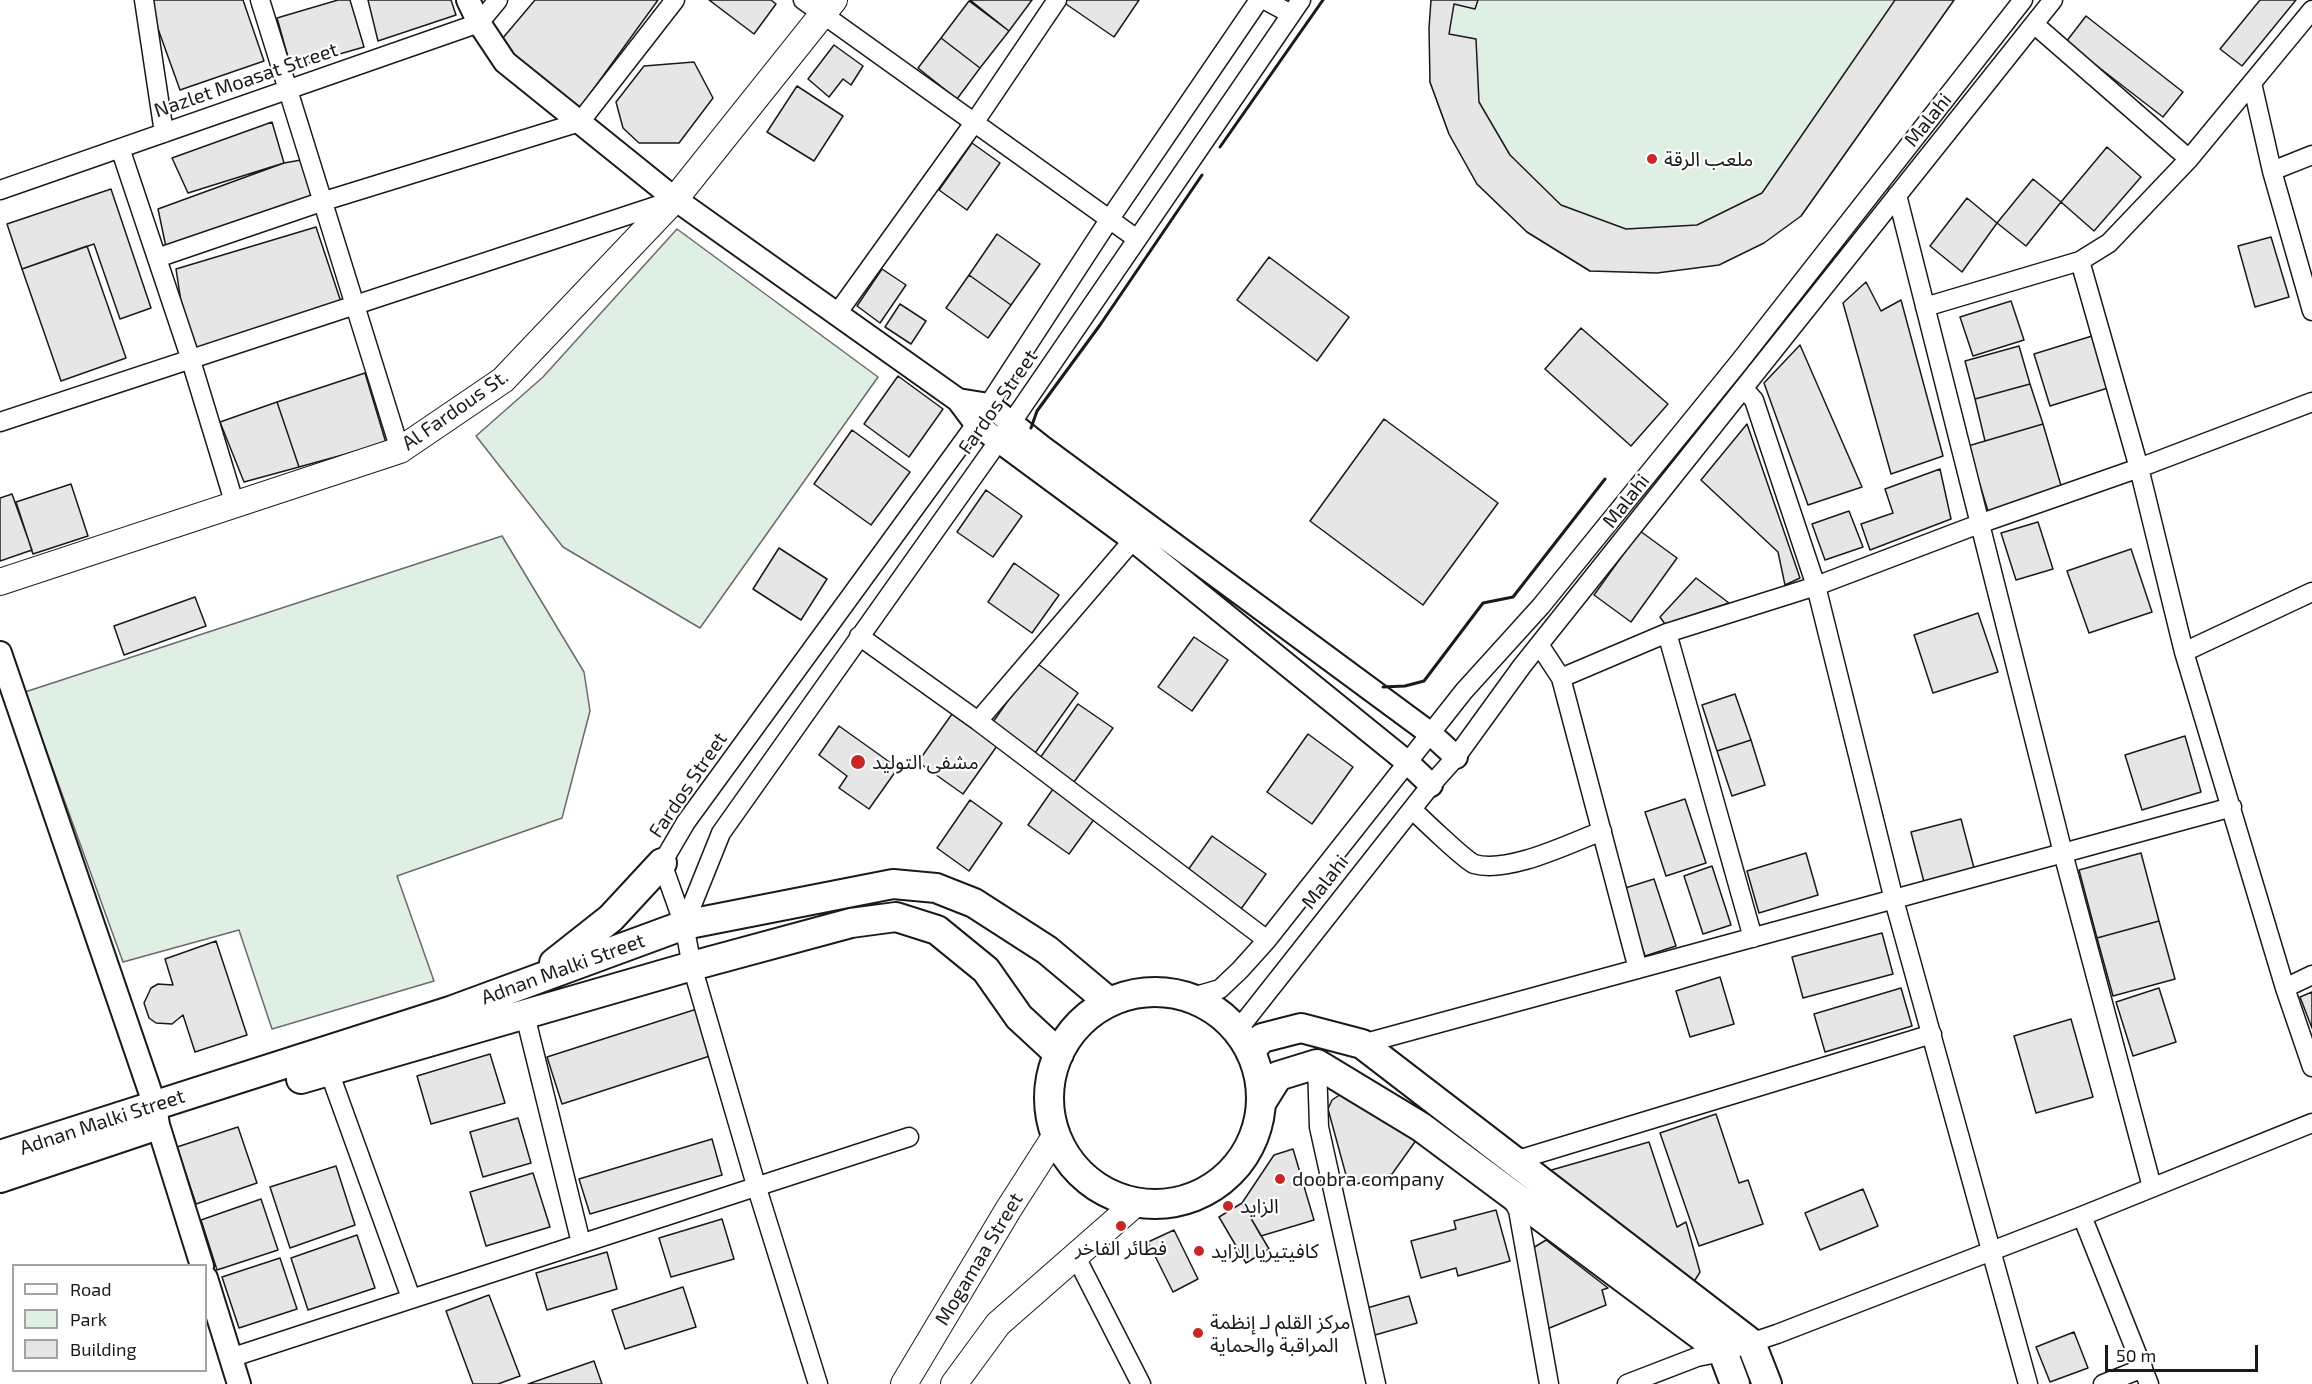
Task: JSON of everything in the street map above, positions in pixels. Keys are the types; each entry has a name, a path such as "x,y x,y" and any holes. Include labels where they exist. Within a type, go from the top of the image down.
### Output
{"main road":[{"name":"Al Fardous St.","path":"0,582 400,450 503,380 675,200 820,5"},
{"path":"535,978 611,918 662,863"},
{"name":"Adnan Malki Street","path":"0,1178 157,1116 326,1061 535,978 684,925 893,884 936,888 974,903 1047,950 1109,1002"},
{"name":"Adnan Malki Street","path":"326,1061 525,1015 692,966 851,923 896,917 937,930 986,970 1019,1017 1059,1054"},
{"path":"1263,1100 1259,1077 1244,1041 1216,1011 1189,998 1163,992 1135,994 1109,1002 1089,1016 1072,1033 1059,1054 1051,1080 1050,1108 1056,1135 1069,1159 1087,1179 1110,1194 1136,1203 1166,1204 1195,1197 1221,1182 1241,1161 1251,1143 1263,1100 1278,1076 1317,1065 1421,1127 1723,1352 1735,1384"},
{"path":"1244,1041 1301,1028 1362,1044 1751,1343 1767,1384"},
{"path":"1421,1127 1439,1103"},
{"name":"Adnan Malki Street","path":"0,1155 157,1116"},
{"name":"Mogamaa Street","path":"904,1384 1056,1135"},
{"path":"954,1384 998,1324 1136,1203"}],"street":[{"path":"144,0 164,133"},
{"path":"260,0 400,450"},
{"path":"468,0 479,23 506,62 675,200 958,400 976,424 1006,431 1042,447 1431,734 1456,757"},
{"path":"479,23 498,0"},
{"path":"157,258 321,202 580,122 675,0"},
{"path":"836,315 974,123 1056,0"},
{"name":"Fardos Street","path":"684,925 662,863 686,822 976,424 1109,220 1259,0"},
{"path":"1265,0 1296,7"},
{"name":"Malahi","path":"1189,998 1220,989 1268,940 1464,691 1540,606 1740,361 2023,0"},
{"name":"Malahi","path":"1244,1041 1412,809 1456,757 1522,666 2053,0"},
{"path":"820,5 974,123 1137,239"},
{"name":"Fardos Street","path":"684,925 721,833 1006,431 1296,7"},
{"path":"1925,306 2080,261 2109,243 2189,159 2312,10"},
{"name":"Nazlet Moasat Street","path":"0,190 479,23"},
{"path":"2034,24 2189,159"},
{"path":"2252,83 2272,171 2312,311"},
{"path":"120,148 191,360 235,505"},
{"path":"2272,171 2312,154"},
{"path":"1897,195 2063,853 2152,1187"},
{"path":"0,422 675,200"},
{"path":"2080,261 2139,468 2184,652 2285,988 2312,1067"},
{"path":"1744,389 1754,400 1816,586 1894,900 2028,1384"},
{"path":"958,400 989,405 1022,460 1133,540 1407,762 1431,785"},
{"path":"1561,678 1667,633 1816,586 2312,402"},
{"path":"978,721 1133,540"},
{"path":"2184,652 2312,592"},
{"path":"1667,633 1753,938"},
{"path":"859,636 978,721 1268,940"},
{"path":"1540,646 1561,678 1638,969"},
{"path":"0,653 157,1116 201,1264"},
{"path":"1362,1044 2232,807"},
{"path":"1412,809 1472,863 1496,867 1516,863 1602,831"},
{"path":"684,925 692,966 756,1185 818,1384"},
{"path":"2285,988 2312,975"},
{"path":"525,1015 581,1243"},
{"path":"1515,1161 1932,1034"},
{"path":"326,1061 411,1298"},
{"path":"1317,1065 1319,1127 1377,1384"},
{"path":"1627,1384 1697,1357 1751,1343 2082,1216 2312,1123"},
{"path":"230,1358 909,1137"},
{"path":"1509,1192 1518,1210 1550,1384"},
{"path":"2082,1216 2146,1376 2103,1384"},
{"path":"1076,1257 1141,1384"},
{"path":"207,1281 239,1384"}],"green space":[{"name":"ملعب الرقة","path":"1431,0 1954,0 1801,216 1590,271 1527,232 1477,184 1449,134 1430,82"},
{"path":"677,229 878,377 700,628 563,547 476,436 543,377"},
{"path":"502,536 584,672 590,711 562,818 397,876 434,981 272,1029 239,930 123,962 25,692"}],"building":[{"path":"243,0 264,61 180,90 148,1"},
{"path":"338,0 350,0 364,47 291,68 277,18"},
{"path":"368,0 451,0 456,15 378,41"},
{"path":"535,0 658,0 579,109 513,55 502,39"},
{"path":"709,0 771,0 776,4 754,34"},
{"path":"970,0 1032,0 1009,31"},
{"path":"1065,0 1139,0 1114,37 1063,2"},
{"path":"1431,0 1478,0 1475,9 1454,4 1449,34 1476,39 1479,102 1510,155 1561,205 1626,229 1697,225 1762,193 1895,0 1954,0 1801,216 1764,243 1719,265 1657,273 1590,271 1527,232 1477,184 1449,134 1430,82"},
{"path":"2260,0 2296,0 2242,66 2220,49"},
{"path":"969,1 1009,31 980,68 941,38"},
{"path":"2086,16 2183,92 2163,117 2066,42"},
{"path":"941,38 980,68 957,99 918,68"},
{"path":"834,45 863,66 851,85 843,79 829,97 808,79"},
{"path":"694,62 713,98 679,143 639,143 623,128 616,102 644,66"},
{"path":"797,86 843,116 814,161 767,132"},
{"path":"272,122 284,163 188,193 172,158"},
{"path":"972,143 1000,163 967,210 939,190"},
{"path":"2107,147 2141,177 2094,231 2061,202"},
{"path":"301,160 312,197 166,247 158,209 284,163"},
{"path":"2033,179 2061,202 2026,246 1997,223"},
{"path":"111,189 151,308 120,319 94,244 22,269 7,224"},
{"path":"1967,198 1997,223 1962,272 1930,246"},
{"path":"316,227 341,302 189,354 176,269"},
{"path":"997,234 1040,264 1011,305 969,275"},
{"path":"2271,237 2289,297 2255,307 2238,246"},
{"path":"87,246 126,358 61,381 22,269"},
{"path":"1269,257 1349,317 1317,361 1237,300"},
{"path":"882,269 906,285 880,323 857,306"},
{"path":"969,275 1011,305 988,338 946,308"},
{"path":"1866,282 1881,311 1901,300 1943,456 1891,474 1843,303"},
{"path":"2011,301 2024,340 1973,356 1960,317"},
{"path":"900,304 926,321 911,344 885,327"},
{"path":"1581,328 1668,404 1631,446 1545,369"},
{"path":"2092,336 2108,388 2050,406 2034,354"},
{"path":"1800,345 1862,487 1808,505 1764,383"},
{"path":"2019,346 2030,384 1975,399 1965,361"},
{"path":"365,373 386,443 299,467 277,402"},
{"path":"898,376 943,409 909,457 864,424"},
{"path":"2030,384 2043,424 1985,441 1975,399"},
{"path":"277,402 299,467 244,482 220,422"},
{"path":"1384,419 1498,503 1423,605 1310,521"},
{"path":"1747,424 1800,578 1785,585 1778,552 1701,480"},
{"path":"2043,424 2062,489 1988,511 1968,446"},
{"path":"852,430 910,472 871,525 814,484"},
{"path":"1940,469 1951,519 1870,550 1861,524 1893,513 1885,489"},
{"path":"71,484 88,536 33,554 16,502"},
{"path":"986,490 1022,516 993,557 957,532"},
{"path":"12,494 32,550 0,561 0,498"},
{"path":"1849,511 1863,547 1825,560 1812,524"},
{"path":"2038,522 2053,569 2016,580 2001,533"},
{"path":"1640,531 1677,558 1631,622 1594,595"},
{"path":"779,548 827,579 801,620 753,589"},
{"path":"2131,549 2152,612 2089,633 2067,571"},
{"path":"1014,563 1059,595 1032,633 988,602"},
{"path":"1696,578 1729,603 1665,624 1660,617"},
{"path":"195,597 206,626 124,655 114,626"},
{"path":"1978,613 1998,672 1933,693 1914,635"},
{"path":"1194,637 1228,660 1192,711 1158,687"},
{"path":"1035,662 1078,693 1035,753 993,722"},
{"path":"1735,694 1751,740 1717,751 1702,705"},
{"path":"1078,704 1113,728 1074,782 1040,758"},
{"path":"952,714 997,746 963,794 918,762"},
{"name":"مشفى التوليد","path":"839,726 898,768 869,809 839,788 847,776 819,755"},
{"path":"1308,734 1353,767 1312,824 1267,792"},
{"path":"2185,736 2201,792 2142,810 2125,755"},
{"path":"1751,740 1765,785 1732,796 1717,751"},
{"path":"1053,789 1095,818 1069,854 1028,825"},
{"path":"1685,799 1706,863 1666,876 1645,812"},
{"path":"970,800 1002,823 969,871 937,848"},
{"path":"1961,819 1974,868 1924,882 1911,832"},
{"path":"1212,836 1266,874 1241,909 1188,870"},
{"path":"1806,853 1818,895 1759,913 1747,871"},
{"path":"2141,853 2159,921 2097,938 2079,870"},
{"path":"1712,866 1731,925 1703,934 1684,876"},
{"path":"1654,879 1676,946 1645,956 1622,889"},
{"path":"2159,921 2175,979 2113,996 2097,938"},
{"path":"1882,933 1893,974 1803,998 1792,957"},
{"path":"216,941 247,1035 195,1052 183,1015 172,1024 156,1023 149,1018 144,1003 151,988 158,984 173,985 165,959"},
{"path":"1720,977 1734,1024 1690,1037 1676,991"},
{"path":"1901,988 1912,1026 1825,1052 1814,1014"},
{"path":"2159,988 2176,1042 2133,1056 2116,1002"},
{"path":"2312,992 2312,1028 2300,997"},
{"path":"703,1007 716,1054 562,1104 547,1057"},
{"path":"2071,1019 2093,1097 2036,1113 2014,1036"},
{"path":"490,1054 505,1103 431,1124 417,1076"},
{"path":"1341,1094 1417,1139 1392,1174 1349,1186 1328,1109 1332,1100"},
{"path":"1716,1114 1739,1183 1748,1180 1763,1224 1699,1246 1660,1133"},
{"path":"518,1118 531,1163 483,1177 470,1132"},
{"path":"238,1127 257,1183 196,1204 177,1147"},
{"path":"712,1139 722,1175 590,1214 579,1179"},
{"path":"1649,1142 1677,1227 1686,1222 1700,1272 1692,1285 1541,1173"},
{"name":"doobra company","path":"1293,1149 1314,1220 1261,1236 1242,1203 1274,1155"},
{"path":"336,1166 355,1225 290,1248 270,1187"},
{"path":"533,1173 550,1227 486,1246 470,1192"},
{"path":"1863,1189 1878,1226 1820,1250 1805,1213"},
{"path":"261,1199 278,1250 217,1270 201,1220"},
{"path":"1242,1203 1269,1249 1246,1263 1219,1217"},
{"path":"1496,1210 1510,1261 1458,1276 1456,1268 1421,1278 1411,1241 1456,1229 1454,1221"},
{"path":"722,1219 734,1259 671,1277 659,1238"},
{"path":"1174,1230 1198,1279 1173,1292 1148,1242"},
{"path":"357,1235 375,1288 308,1310 291,1258"},
{"path":"1546,1240 1608,1288 1602,1290 1606,1305 1547,1329 1533,1248"},
{"path":"607,1252 617,1289 547,1310 536,1273"},
{"path":"280,1258 297,1309 239,1328 222,1277"},
{"path":"683,1287 696,1327 625,1349 612,1310"},
{"path":"489,1295 520,1376 498,1384 473,1384 446,1311"},
{"path":"1409,1296 1417,1323 1368,1337 1360,1310"},
{"path":"2074,1332 2088,1368 2050,1382 2036,1347"},
{"path":"594,1361 602,1384 528,1384"}],"wall":[{"path":"1220,147 1323,0"},
{"path":"1031,428 1037,411 1100,325 1202,175"},
{"path":"1383,687 1405,686 1424,681 1483,603 1513,597 1605,479"}],"place":[{"name":"ملعب الرقة","path":"1652,159"},
{"name":"مشفى التوليد","path":"858,762"},
{"name":"doobra company","path":"1280,1179"},
{"name":"الزايد","path":"1228,1206"},
{"name":"فطائر الفاخر","path":"1121,1226"},
{"name":"كافيتيريا الزايد","path":"1199,1251"},
{"name":"مركز القلم لـ إنظمة المراقبة والحماية","path":"1198,1333"}]}
